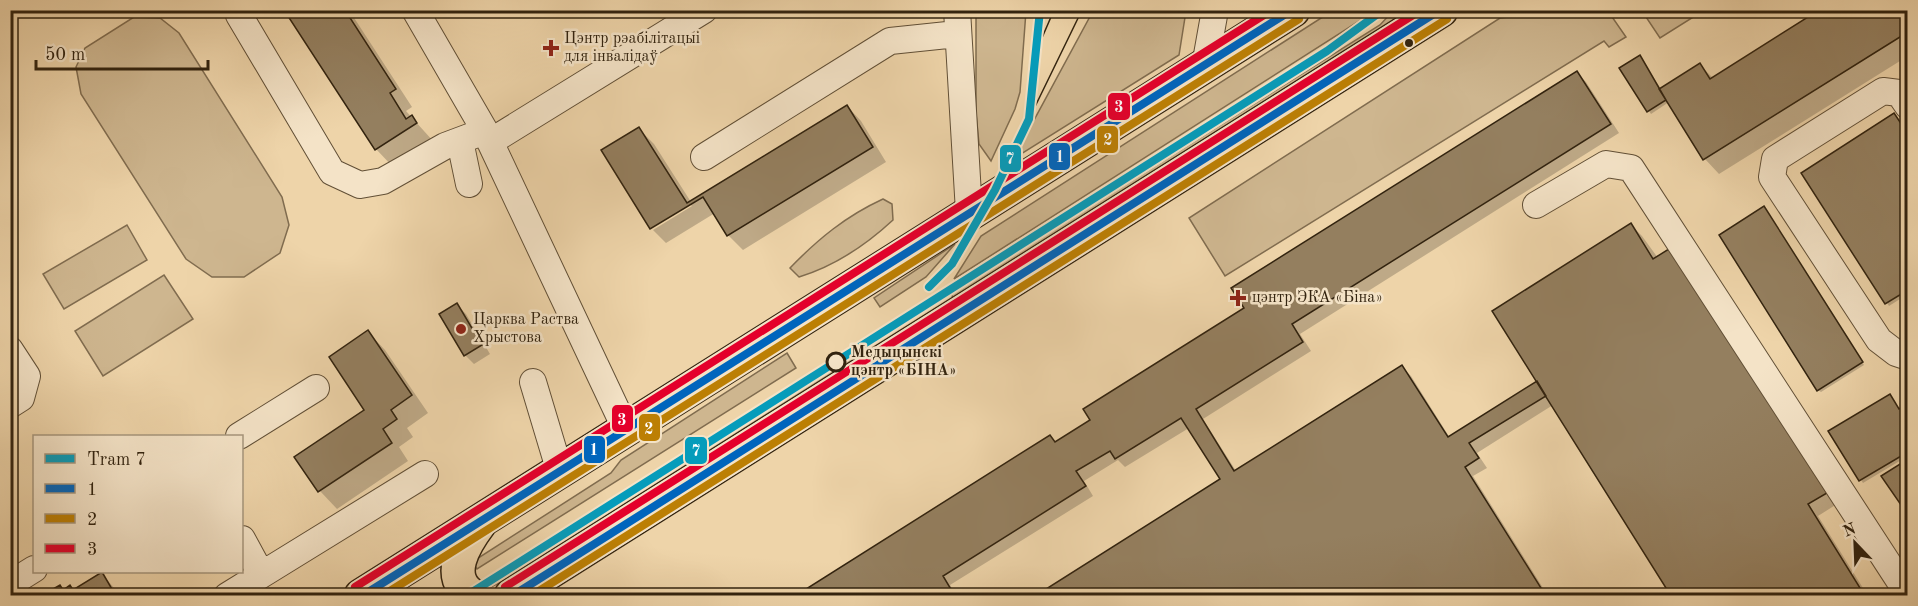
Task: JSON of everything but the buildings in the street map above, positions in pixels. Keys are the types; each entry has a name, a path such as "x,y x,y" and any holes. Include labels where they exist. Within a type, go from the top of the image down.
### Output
{"main road":[{"path":"362,595 1293,10"},
{"path":"511,596 1441,10"},
{"path":"473,596 461,580 458,560 483,519"},
{"path":"362,595 386,592 406,596"}],"street":[{"path":"415,10 488,137 626,430"},
{"path":"239,15 332,172 360,185 383,182 446,146 460,141 488,137 704,10"},
{"path":"1205,66 1215,10"},
{"path":"704,157 890,41 957,22 969,212"},
{"path":"1908,106 1899,93 1883,92 1774,159 1772,177 1879,340 1896,353 1908,357"},
{"path":"460,141 469,184"},
{"path":"1536,205 1606,164 1631,168 1908,594"},
{"path":"10,350 27,376 21,399 10,405"},
{"path":"533,382 560,471"},
{"path":"241,435 316,388"},
{"path":"227,596 425,474"},
{"path":"243,541 261,574"},
{"path":"10,584 33,570"}],"shaded area":[{"path":"976,11 1026,11 1020,92 1015,109 991,161 979,144 976,113"},
{"path":"1093,11 1186,11 1179,55 1013,159"},
{"path":"1332,11 1375,11 954,279 981,236"},
{"path":"1393,11 1417,11 956,303 951,294 1380,25"},
{"path":"1560,11 1608,11 1626,37 1609,47 1604,41 1225,276 1189,218 1500,18"},
{"path":"1642,11 1703,11 1660,38"},
{"path":"134,17 160,18 179,33 282,197 289,225 280,253 244,277 212,277 186,259 81,94 76,67 85,48"},
{"path":"883,199 892,204 893,220 872,238 837,261 799,277 790,268 833,229"},
{"path":"127,225 147,260 64,309 43,274"},
{"path":"955,244 926,277 880,307 874,298"},
{"path":"164,275 193,319 103,376 75,331"},
{"path":"787,353 796,368 477,569 472,562 611,473 621,460"},
{"path":"852,356 856,363 544,560 489,588 487,585"}],"tram line":[{"name":"7","path":"929,287 952,264 995,190 1029,119 1040,10"},
{"path":"1035,54 1054,10"},
{"path":"1029,119 1082,10"},
{"name":"7","path":"466,596 1327,51 1383,10"}],"transit line":[{"name":"3","path":"355,587 1272,10"},
{"name":"1","path":"362,596 1292,10"},
{"name":"3","path":"505,587 1421,10"},
{"name":"1","path":"512,596 1440,10"},
{"name":"2","path":"382,596 1299,19"},
{"name":"2","path":"531,596 1447,19"}],"place":[{"name":"Цэнтр рэабілітацыі для інвалідаў","path":"551,48"},
{"name":"цэнтр ЭКА «Біна»","path":"1238,298"},
{"name":"Царква Раства Хрыстова","path":"461,329"},
{"name":"Медыцынскі цэнтр «БІНА»","path":"836,362"}]}
